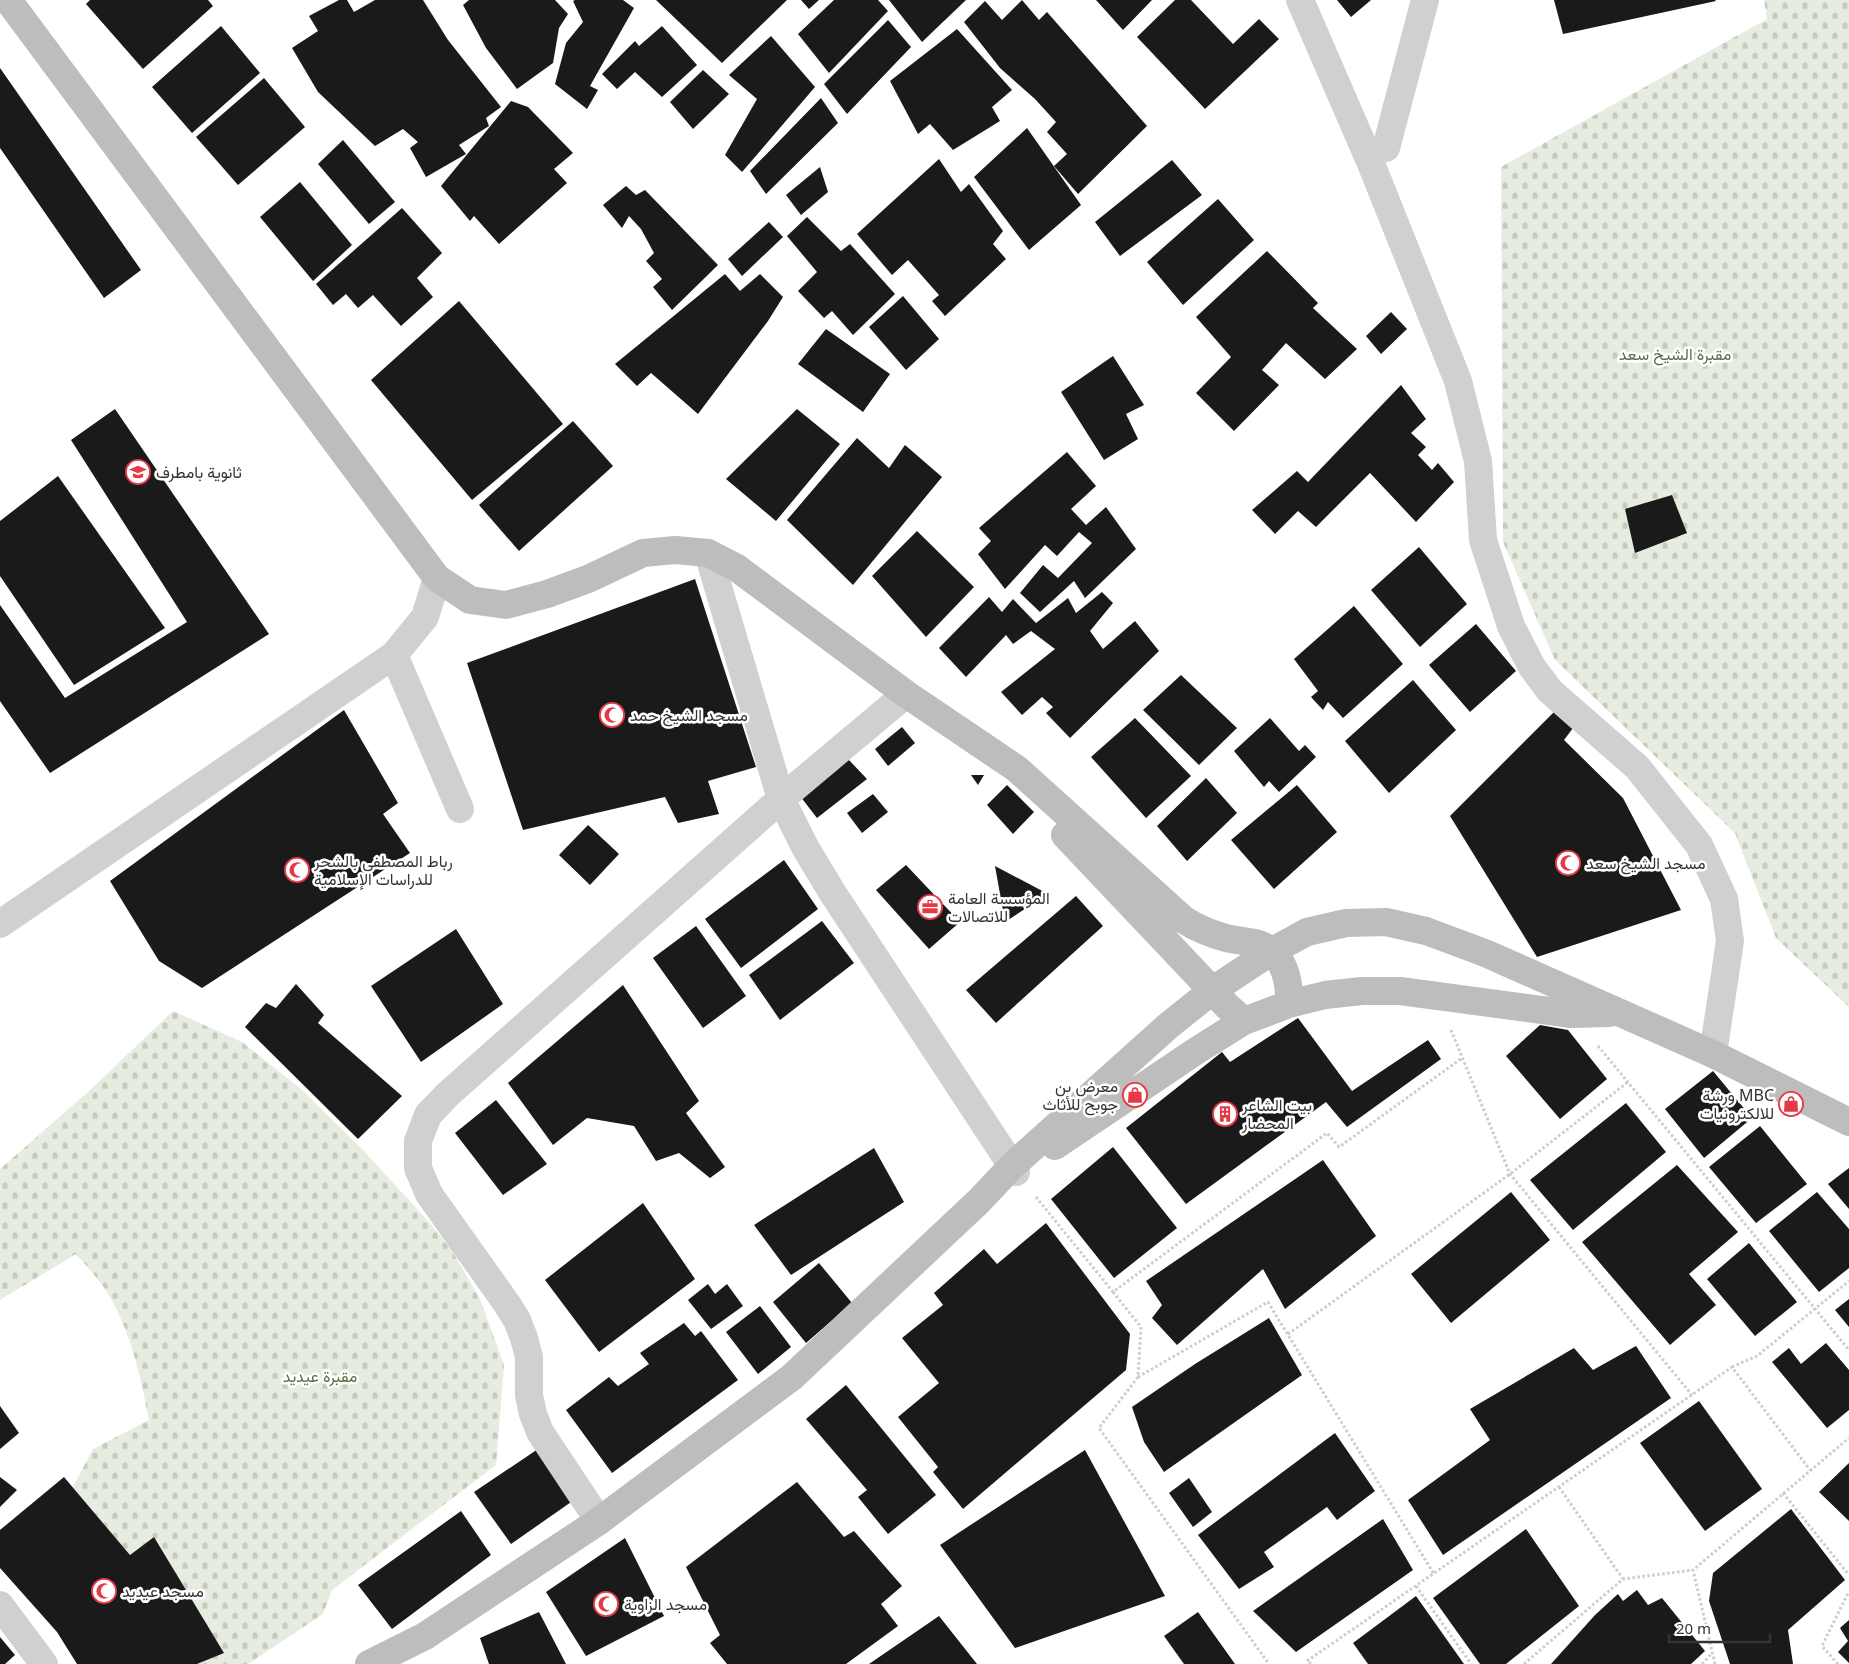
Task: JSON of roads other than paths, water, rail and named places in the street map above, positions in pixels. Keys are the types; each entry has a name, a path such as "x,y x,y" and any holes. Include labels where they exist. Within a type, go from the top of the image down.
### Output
{"main road":[{"path":"8,0 437,578 470,600 506,604 547,594 588,579 643,553 675,550 708,553 737,568 906,694 1016,769 1184,920 1211,934 1241,942 1251,942 1272,951 1287,976 1290,990 1289,1004"},
{"path":"972,738 1244,1021"},
{"path":"369,1664 425,1636 599,1521 792,1377 1161,1032 1213,990 1272,951 1307,932 1346,923 1386,922 1426,932 1485,952 1713,1054 1849,1122"},
{"path":"1014,1169 1244,1021 1289,1004 1325,995 1362,991 1400,991 1572,1014 1616,1012"}],"street":[{"path":"1300,0 1372,166 1458,381 1478,462 1483,540 1511,626 1532,667 1550,691 1637,767 1698,845 1724,900 1730,940 1713,1054"},
{"path":"1386,148 1425,0"},
{"path":"708,553 781,799 805,847 832,892 1014,1169"},
{"path":"0,924 394,656 425,617 437,578"},
{"path":"394,656 460,809"},
{"path":"599,1521 540,1432 533,1414 529,1395 528,1357 524,1338 517,1320 429,1194 418,1168 418,1140 428,1115 447,1095 781,799 906,694"},
{"path":"0,1605 44,1664"}],"place":[{"name":"ثانوية بامطرف","path":"138,472"},
{"name":"مسجد الشيخ حمد","path":"612,715"},
{"name":"مسجد الشيخ سعد","path":"1568,863"},
{"name":"رباط المصطفى بالشحر للدراسات الإسلامية","path":"297,870"},
{"name":"المؤسسة العامة للاتصالات","path":"930,907"},
{"name":"معرض بن جوبح للأثاث","path":"1135,1095"},
{"name":"ورشة MBC للالكترونيات","path":"1791,1104"},
{"name":"بيت الشاعر المحضار","path":"1225,1114"},
{"name":"مسجد عيديد","path":"104,1591"},
{"name":"مسجد الزاوية","path":"606,1604"}],"park label":[{"name":"مقبرة الشيخ سعد","path":"1675,354"},
{"name":"مقبرة عيديد","path":"320,1376"}]}
